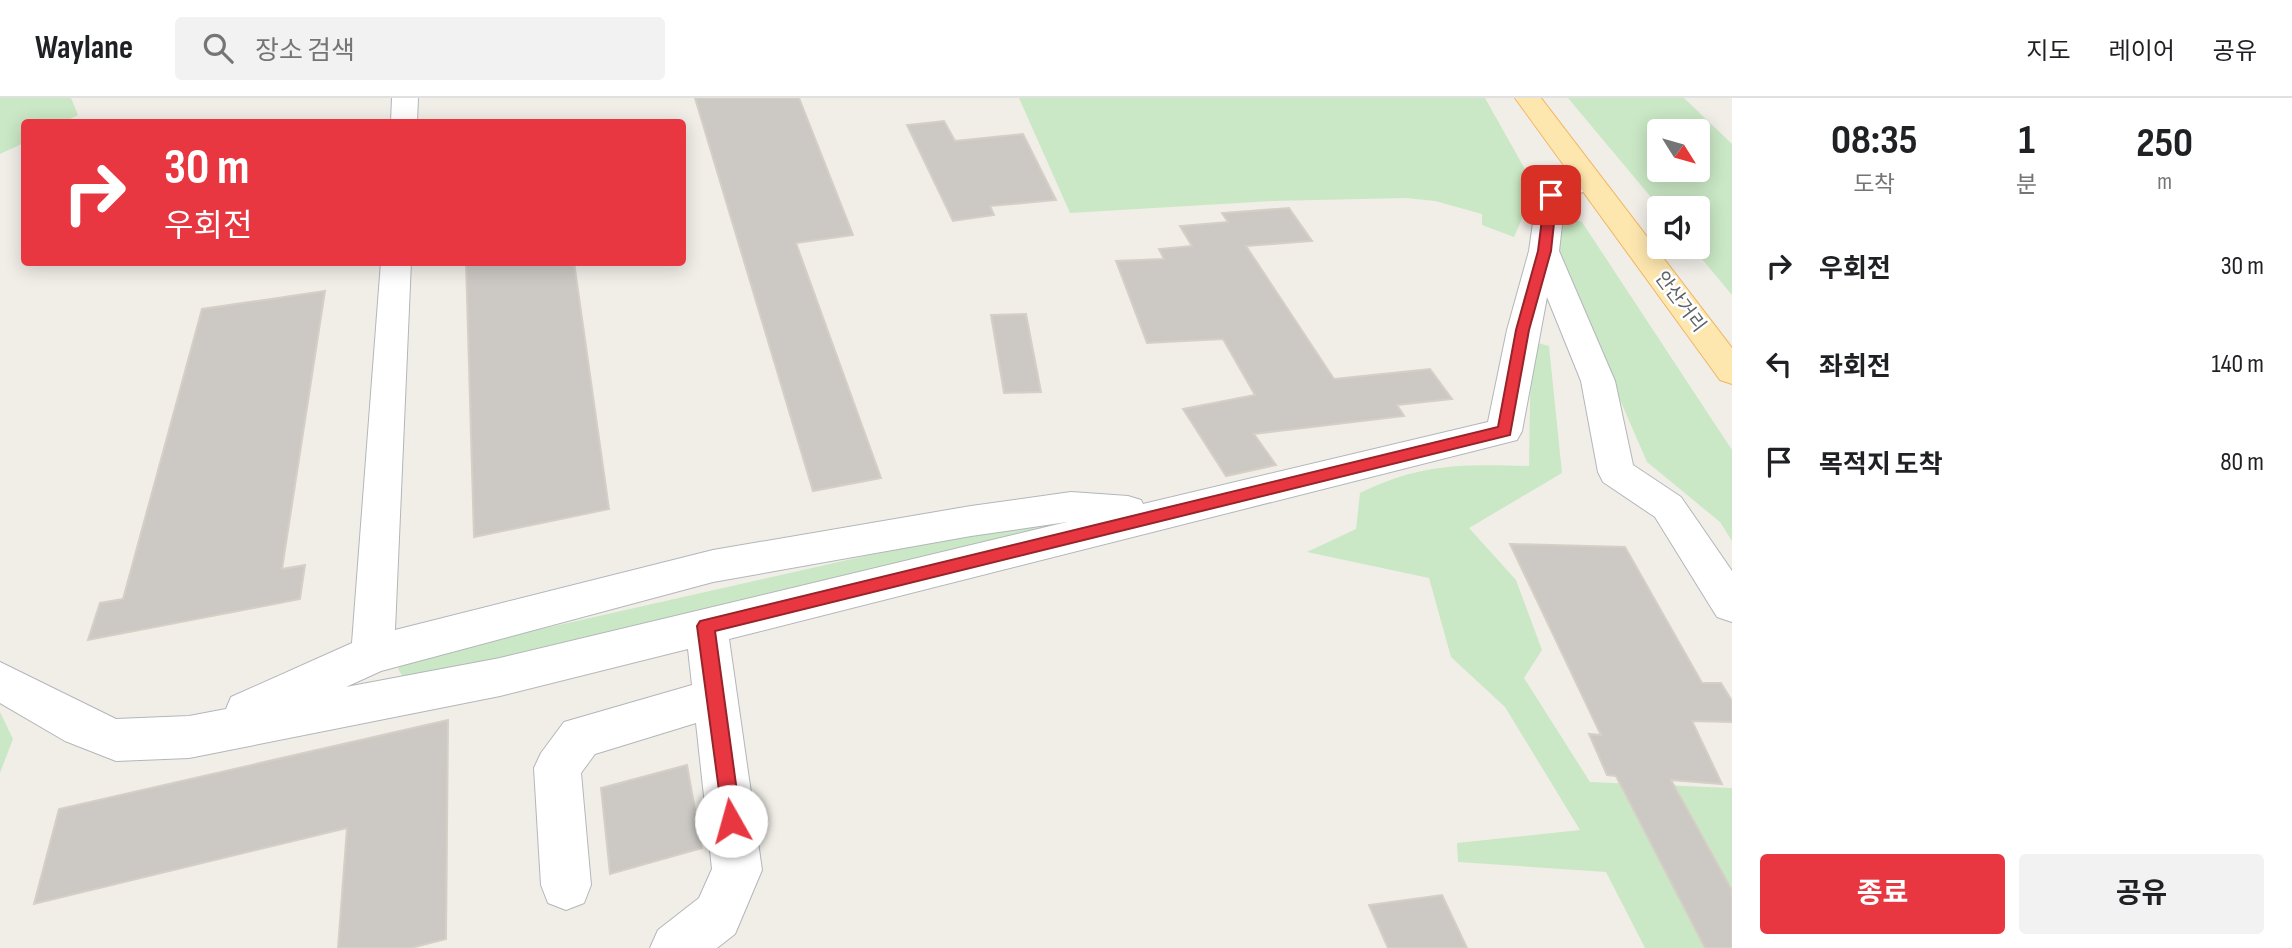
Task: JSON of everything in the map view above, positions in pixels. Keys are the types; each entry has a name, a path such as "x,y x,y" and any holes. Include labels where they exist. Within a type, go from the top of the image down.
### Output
{"main road":[{"name":"안산거리","path":"1528,98 1732,372"}],"lane":[{"path":"404,119 405,98"},
{"path":"0,681 81,726 116,740 189,737 500,677 1504,431 1522,330 1544,251 1551,195 1588,180"},
{"path":"1544,251 1598,381 1616,472 1668,508 1732,605"},
{"path":"373,653 396,266"},
{"path":"189,737 373,653 713,566 971,521 1071,507 1162,513"},
{"path":"676,948 717,916 737,870 706,626"},
{"path":"566,885 557,768 580,737 715,698"}],"green space":[{"path":"0,98 71,98 78,115 70,119 21,119 21,144 0,154"},
{"path":"1019,98 1485,98 1531,180 1533,193 1514,237 1482,225 1482,214 1435,201 1406,198 1273,201 1070,213"},
{"path":"1568,98 1684,98 1706,119 1647,119 1647,182 1710,182 1710,123 1732,144 1732,295 1702,259 1710,259 1710,196 1650,196"},
{"path":"1568,217 1582,222 1732,450 1732,541 1720,522 1647,462 1559,259 1560,220"},
{"path":"1531,341 1549,346 1562,473 1469,528 1516,580 1542,650 1524,678 1590,782 1732,788 1732,948 1645,948 1606,872 1458,862 1457,843 1580,830 1505,707 1451,657 1429,578 1307,552 1356,529 1360,493 1382,483 1443,468 1529,466"},
{"path":"1086,519 410,679 403,677 398,669 404,660 958,535"},
{"path":"0,712 13,739 0,773"}],"building":[{"path":"695,98 799,98 853,235 796,243 881,478 813,491"},
{"path":"944,121 955,141 1023,134 1056,200 990,206 994,215 953,221 907,125"},
{"path":"1289,208 1312,241 1246,246 1334,379 1430,369 1452,399 1397,405 1404,416 1254,434 1276,465 1226,476 1183,409 1255,395 1223,339 1147,343 1116,261 1164,259 1159,249 1192,246 1180,226 1228,222 1222,213"},
{"path":"466,266 575,266 609,509 474,537"},
{"path":"325,291 282,569 305,565 300,599 88,640 100,603 123,599 202,309"},
{"path":"1026,314 1041,392 1004,393 991,315"},
{"path":"1510,544 1625,547 1702,683 1721,683 1732,701 1732,722 1692,721 1722,784 1671,780 1732,890 1732,948 1705,948 1616,776 1607,775 1589,734 1601,735"},
{"path":"448,720 446,939 411,948 338,948 347,828 34,904 59,809"},
{"path":"687,765 702,848 610,874 601,788"},
{"path":"1442,895 1467,948 1388,948 1369,905"}],"route":[{"path":"731,821 706,626 1504,431 1522,330 1544,251 1551,195"}]}
